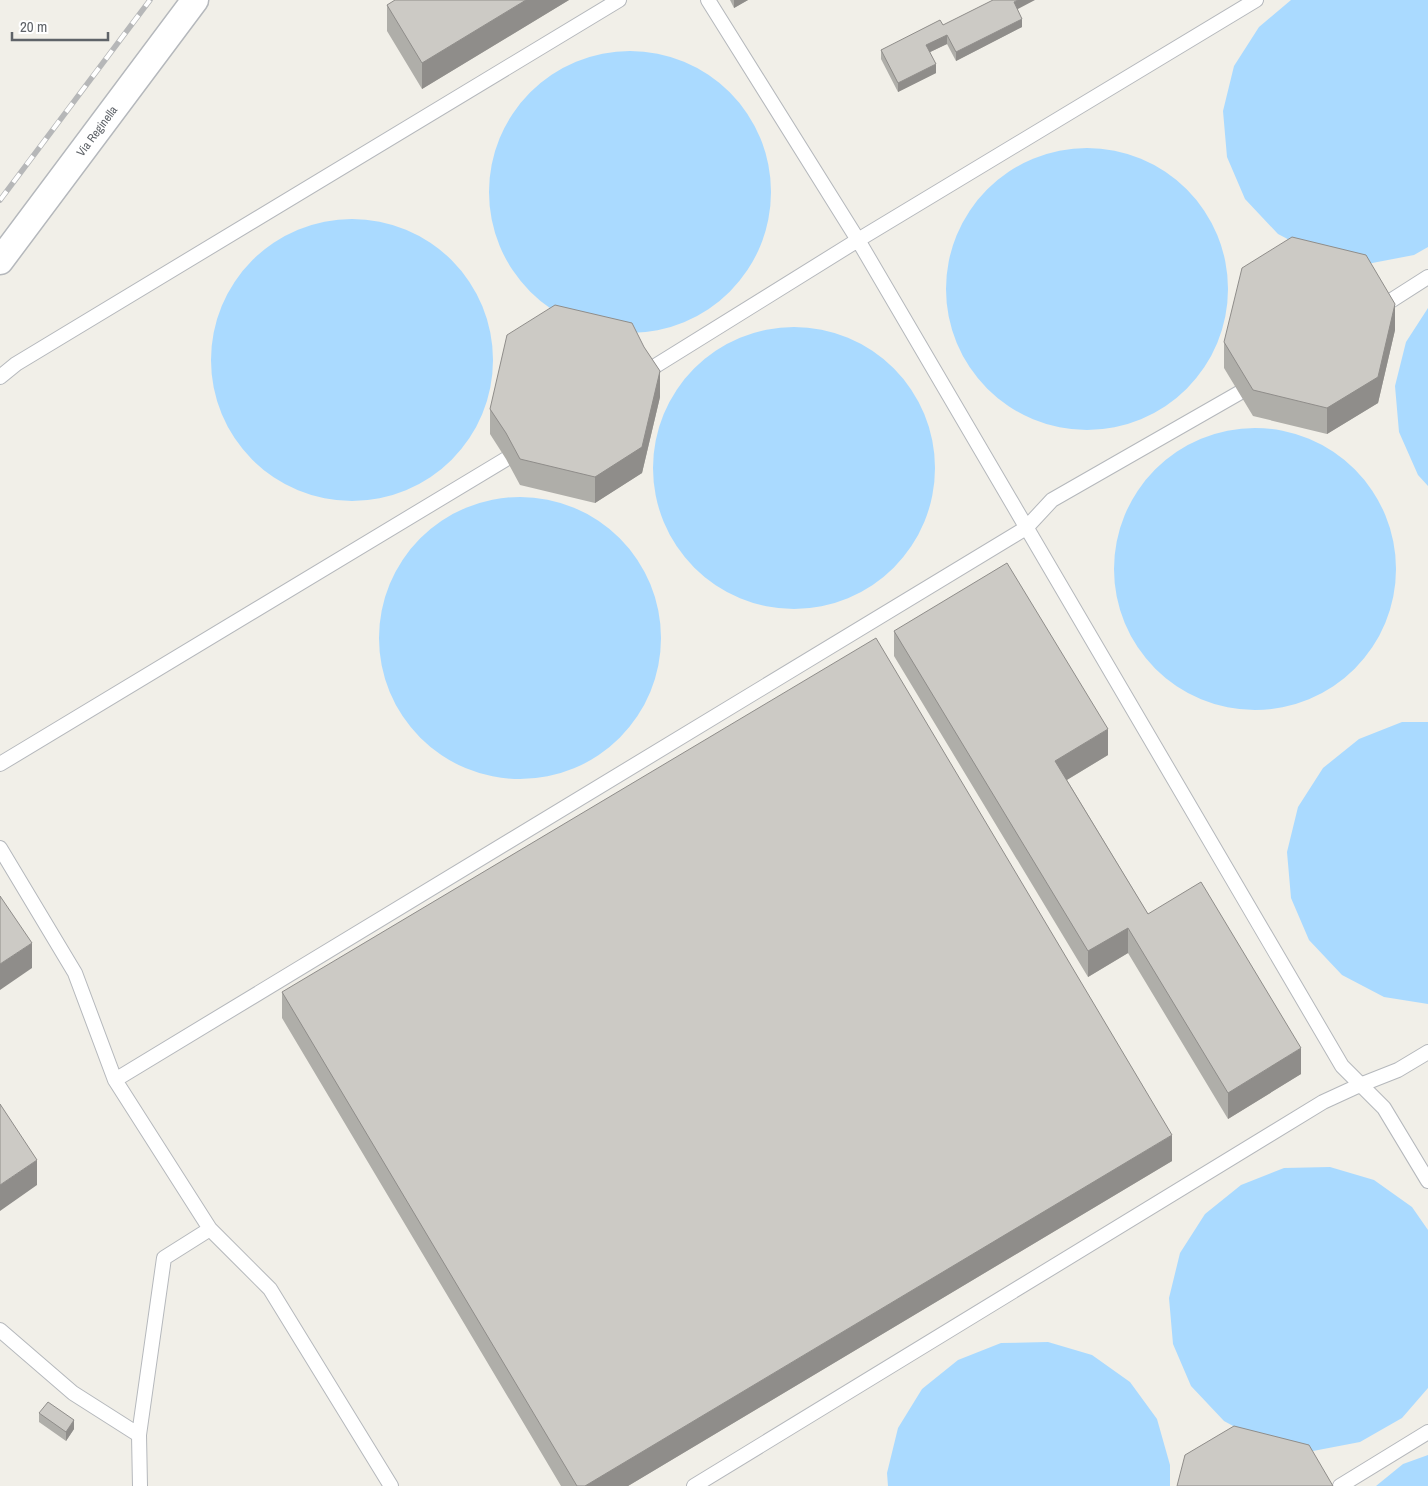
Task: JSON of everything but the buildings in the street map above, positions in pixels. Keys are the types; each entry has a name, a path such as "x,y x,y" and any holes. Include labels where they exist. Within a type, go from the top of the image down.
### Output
{"street":[{"name":"Via Reginella","path":"0,261 195,0"}],"lane":[{"path":"0,377 16,364 619,0"},
{"path":"708,0 858,240 1342,1066 1384,1108 1428,1182"},
{"path":"644,373 858,240 1256,0"},
{"path":"1381,307 1428,277"},
{"path":"115,1080 1026,528 1052,500 1239,393"},
{"path":"0,764 506,459"},
{"path":"0,848 75,972 115,1080 210,1229 270,1289 391,1486"},
{"path":"694,1486 1324,1102 1398,1070 1428,1052"},
{"path":"140,1486 139,1435 164,1258 210,1229"},
{"path":"0,1330 73,1392 139,1435"},
{"path":"1340,1486 1428,1432"}],"water":[{"path":"1291,0 1428,0 1428,247 1414,255 1367,264 1320,256 1278,234 1245,199 1227,157 1223,111 1234,66 1259,27"},
{"path":"644,51 658,53 697,67 709,74 730,92 748,113 761,138 769,164 771,192 769,220 761,246 748,271 730,292 709,310 684,323 658,331 616,333 602,331 563,317 540,301 521,282 505,259 491,220 489,178 491,164 505,125 521,102 540,83 563,67 602,53"},
{"path":"1101,148 1115,150 1154,164 1187,189 1212,222 1218,235 1226,261 1228,289 1226,317 1218,343 1212,356 1187,389 1154,414 1141,420 1115,428 1073,430 1059,428 1020,414 997,398 978,379 962,356 948,317 946,275 948,261 962,222 978,199 997,180 1020,164 1059,150"},
{"path":"366,219 380,221 419,235 452,260 469,281 483,306 491,332 493,360 491,388 483,414 469,439 452,460 431,477 406,491 380,499 338,501 324,499 285,485 262,469 243,450 227,427 213,388 211,346 213,332 227,293 243,270 262,251 285,235 324,221"},
{"path":"1428,308 1428,486 1418,475 1399,432 1395,386 1406,342"},
{"path":"808,327 822,329 861,343 894,368 911,389 925,414 933,440 935,468 933,496 925,522 911,547 894,568 873,585 848,599 822,607 780,609 766,607 727,593 704,577 685,558 669,535 655,496 653,454 655,440 669,401 685,378 704,359 727,343 766,329"},
{"path":"1269,428 1283,430 1322,444 1355,469 1380,502 1386,515 1394,541 1396,569 1394,597 1386,623 1380,636 1355,669 1322,694 1309,700 1283,708 1241,710 1227,708 1188,694 1165,678 1146,659 1130,636 1116,597 1114,555 1116,541 1130,502 1146,479 1165,460 1188,444 1227,430"},
{"path":"534,497 548,499 587,513 620,538 645,571 651,584 659,610 661,638 659,666 651,692 645,705 620,738 587,763 574,769 548,777 506,779 492,777 453,763 430,747 411,728 395,705 381,666 379,624 381,610 395,571 411,548 430,529 453,513 492,499"},
{"path":"1402,722 1428,722 1428,1004 1384,997 1342,975 1309,940 1291,898 1287,852 1298,807 1323,768 1359,739"},
{"path":"1330,1167 1374,1180 1412,1207 1428,1230 1428,1388 1402,1418 1360,1442 1313,1451 1266,1444 1224,1421 1191,1386 1173,1344 1169,1298 1180,1253 1205,1214 1241,1185 1284,1168"},
{"path":"1048,1342 1092,1355 1130,1382 1157,1419 1170,1465 1170,1486 888,1486 887,1473 898,1428 922,1389 958,1360 1001,1343"},
{"path":"1428,1455 1428,1486 1376,1486 1403,1464"}],"railway":[{"path":"0,200 150,0"}]}
